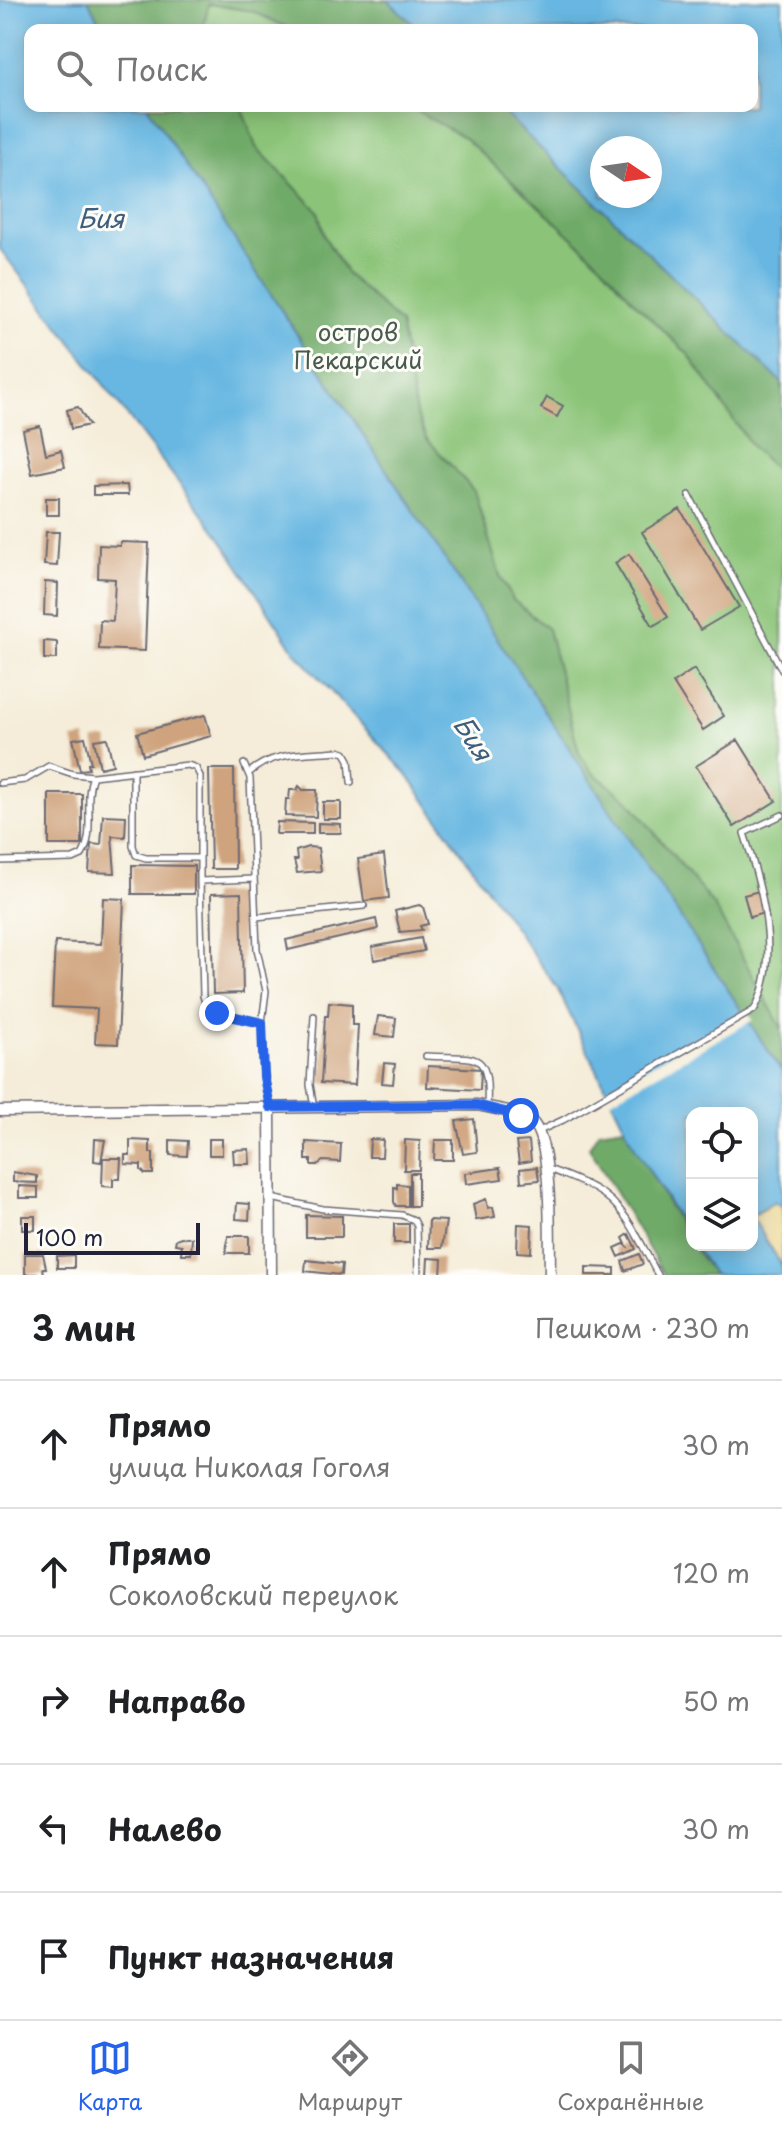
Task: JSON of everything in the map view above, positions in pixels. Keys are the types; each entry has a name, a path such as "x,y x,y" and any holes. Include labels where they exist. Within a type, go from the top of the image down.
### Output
{"street":[{"path":"0,1111 482,1106 521,1116 539,1131 547,1168 550,1275"},
{"path":"270,1107 271,1275"}],"lane":[{"path":"689,495 782,670"},
{"path":"249,773 262,762 279,757 338,751 345,753 349,760 351,782"},
{"path":"244,764 249,773 257,949 266,991 262,1023 264,1077 270,1107"},
{"path":"0,783 25,780 49,766 73,774 93,776 188,765 196,768 200,776 203,996 207,1008 217,1013 262,1023"},
{"path":"133,771 133,846 136,855 146,858 200,858"},
{"path":"0,861 73,859 82,855 87,840 89,785 93,776"},
{"path":"776,934 765,888 744,833 782,815"},
{"path":"200,881 254,879"},
{"path":"256,917 364,906"},
{"path":"539,1131 754,1010 765,999 773,978"},
{"path":"314,1016 310,1085 314,1107"},
{"path":"426,1056 471,1059 483,1065 487,1073 482,1106"},
{"path":"547,1168 596,1190 611,1201 623,1213 658,1275"},
{"path":"270,1198 315,1208 409,1217 417,1226 418,1275"}],"green space":[{"path":"88,0 388,0 413,24 280,24 252,11 209,4 204,24 100,24"},
{"path":"208,4 252,11 280,24 203,24"},
{"name":"остров Пекарский","path":"151,112 243,112 256,147 318,211 324,236 347,274 400,323 416,414 426,438 474,491 500,576 513,600 548,629 579,753 593,773 629,801 714,906 782,1029 782,1072"},
{"path":"243,112 419,112 465,138 601,264 637,305 688,354 753,448 782,475 782,1029 714,906 629,801 593,773 579,753 548,629 513,600 500,576 474,491 426,438 416,414 400,323 347,274 324,236 318,211 256,147"},
{"path":"419,112 503,112 590,196 590,208 602,208 782,383 782,475 753,448 688,354 637,305 601,264 465,138"},
{"path":"624,1127 686,1235 686,1251 696,1251 714,1275 664,1275 589,1147 599,1131"}],"sand":[{"path":"774,1202 782,1206 782,1266 758,1227 758,1213"}],"water":[{"name":"Бия","path":"0,0 88,0 100,24 24,24 24,112 151,112 782,1072 782,1206 774,1202 758,1211 758,1107 686,1107 686,1231 632,1142 557,988 405,772 295,652 217,533 0,249"},
{"path":"388,0 782,0 782,383 602,208 662,208 662,136 590,136 590,196 503,112 758,112 758,24 413,24"},
{"path":"758,1227 782,1266 782,1275 714,1275 698,1251 758,1251"}],"pier":[{"path":"746,1010 753,1020 608,1102 603,1092"}],"building":[{"path":"547,397 563,406 557,417 541,408"},
{"path":"78,407 89,425 71,429 67,410"},
{"path":"40,426 46,454 61,450 65,467 32,474 23,430"},
{"path":"127,485 128,495 93,495 93,486"},
{"path":"46,498 59,498 59,515 46,515"},
{"path":"680,509 739,607 700,630 642,532"},
{"path":"46,532 59,532 57,566 44,565"},
{"path":"120,542 149,543 145,651 99,649 100,620 113,621 115,579 98,578 99,545 120,546"},
{"path":"629,554 668,617 653,626 615,563"},
{"path":"45,582 58,583 57,616 44,615"},
{"path":"44,641 57,642 57,659 44,659"},
{"path":"694,669 724,716 703,730 673,683"},
{"path":"205,715 211,736 143,755 137,733"},
{"path":"85,737 91,763 88,763 89,769 80,770 73,739"},
{"path":"107,738 113,765 100,768 94,740"},
{"path":"738,740 776,801 734,827 696,766"},
{"path":"209,769 234,769 235,869 211,869"},
{"path":"299,786 303,790 317,790 316,817 285,816 290,790 297,790"},
{"path":"49,794 82,794 82,845 49,845"},
{"path":"323,802 341,802 341,819 323,819"},
{"path":"103,815 126,816 125,837 112,836 115,873 89,872 91,844 101,845"},
{"path":"277,822 313,823 313,834 276,834"},
{"path":"318,823 341,824 341,833 318,833"},
{"path":"318,848 321,871 297,873 294,860 297,860 296,851"},
{"path":"384,855 389,898 364,901 358,859"},
{"path":"132,865 194,866 194,894 132,894"},
{"path":"759,891 764,913 750,917 744,895"},
{"path":"241,893 243,993 213,994 211,894"},
{"path":"103,898 124,899 118,1044 95,1043 97,1009 52,1007 55,942 101,944"},
{"path":"419,905 423,907 428,924 420,926 422,930 400,932 395,911"},
{"path":"376,919 378,929 288,950 286,940"},
{"path":"421,938 424,951 374,960 372,947"},
{"path":"329,1002 352,1004 352,1025 358,1025 355,1085 321,1083 325,1016 328,1016"},
{"path":"378,1016 396,1018 394,1037 375,1035"},
{"path":"384,1063 395,1064 393,1084 382,1083"},
{"path":"428,1066 481,1069 480,1090 427,1087"},
{"path":"474,1119 477,1152 463,1154 456,1121"},
{"path":"95,1139 105,1140 101,1162 94,1161"},
{"path":"209,1139 222,1139 222,1155 209,1155"},
{"path":"370,1139 383,1140 382,1157 369,1157"},
{"path":"130,1140 150,1141 153,1174 145,1174 141,1165 125,1164 125,1155 130,1155"},
{"path":"170,1140 188,1141 187,1156 170,1155"},
{"path":"405,1140 420,1141 419,1170 404,1170"},
{"path":"435,1140 453,1140 453,1160 434,1160"},
{"path":"529,1141 531,1161 519,1163 516,1142"},
{"path":"306,1142 341,1144 340,1162 323,1161 311,1165 311,1160 306,1160"},
{"path":"249,1149 250,1164 234,1164 233,1150"},
{"path":"103,1158 121,1158 120,1179 113,1179 113,1187 102,1186"},
{"path":"537,1167 539,1180 521,1182 520,1169"},
{"path":"500,1168 502,1179 466,1184 465,1173"},
{"path":"13,1172 37,1176 37,1183 13,1182"},
{"path":"410,1173 418,1173 418,1206 410,1206"},
{"path":"397,1184 408,1185 408,1206 396,1206 394,1202 394,1187 397,1188"},
{"path":"19,1186 38,1187 38,1198 19,1198"},
{"path":"486,1199 488,1208 493,1207 495,1217 476,1220 473,1204"},
{"path":"237,1203 250,1204 249,1220 236,1219"},
{"path":"306,1215 342,1216 342,1237 306,1237"},
{"path":"22,1216 35,1216 35,1230 22,1230"},
{"path":"429,1220 446,1221 442,1248 428,1248"},
{"path":"394,1224 409,1224 409,1243 394,1243"},
{"path":"518,1224 532,1225 531,1253 517,1252"},
{"path":"629,1234 636,1249 619,1257 615,1248 624,1244 627,1246 623,1238"},
{"path":"228,1236 249,1236 249,1253 226,1253"},
{"path":"192,1238 191,1254 181,1254 182,1245 175,1244 176,1239"},
{"path":"25,1254 43,1254 44,1274 25,1274"},
{"path":"639,1254 643,1264 625,1271 622,1261"},
{"path":"74,1255 74,1268 57,1268 57,1256"},
{"path":"428,1258 442,1259 441,1275 427,1275"},
{"path":"306,1260 342,1264 341,1275 305,1271"},
{"path":"586,1267 615,1268 615,1275 586,1275"}],"route":[{"path":"217,1013 262,1023 265,1088 270,1107 477,1105 521,1116"}]}
